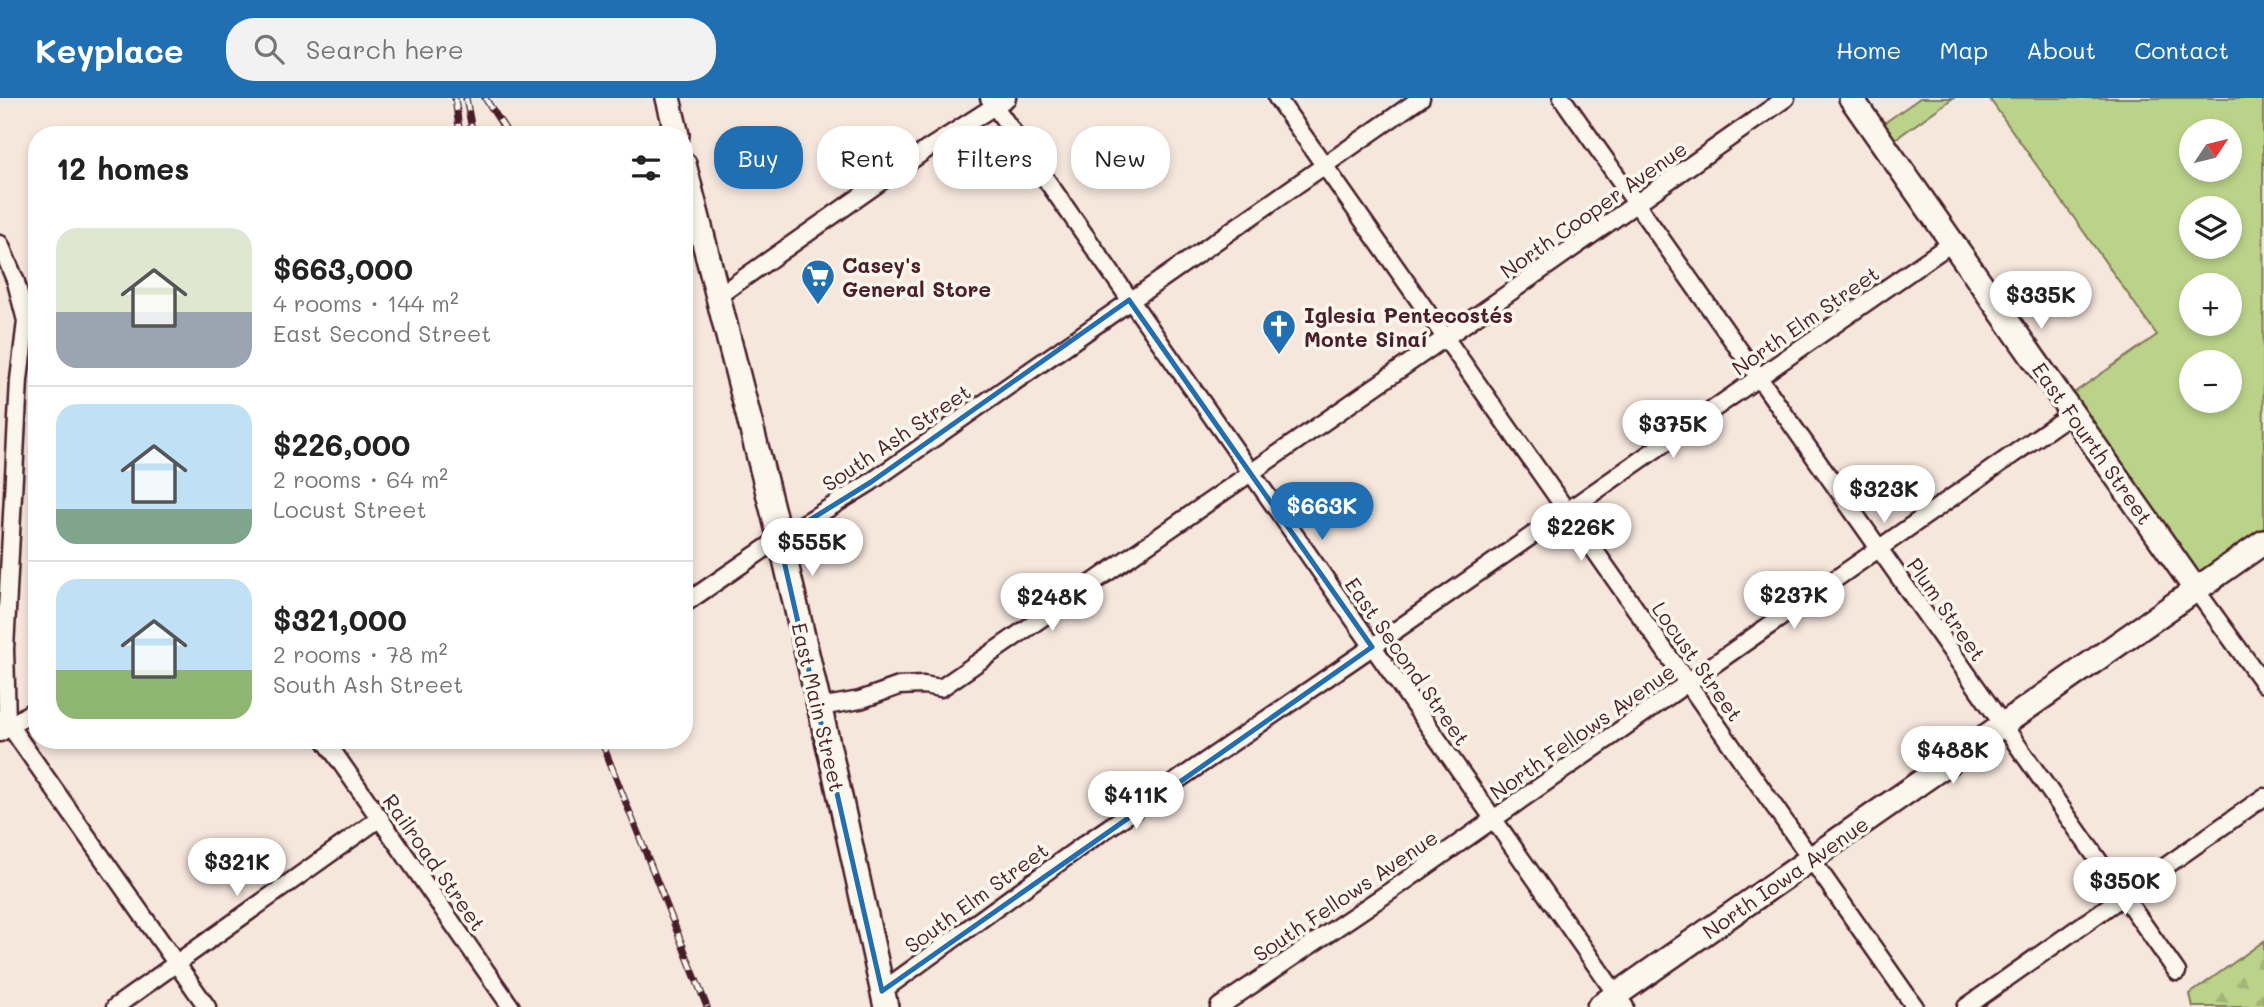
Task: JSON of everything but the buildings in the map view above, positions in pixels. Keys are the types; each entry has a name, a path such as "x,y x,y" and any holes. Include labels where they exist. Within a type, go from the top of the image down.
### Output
{"main road":[{"path":"668,98 675,126"},
{"name":"East Fourth Street","path":"1852,98 2196,590"},
{"name":"East Main Street","path":"693,199 820,707 884,999"},
{"name":"North Iowa Avenue","path":"1614,1003 1811,859 2264,542"}],"street":[{"name":"Locust Street","path":"1277,98 1915,1007"},
{"name":"South Ash Street","path":"693,598 779,539 871,482 1420,98"},
{"name":"Plum Street","path":"1562,98 2177,972"},
{"name":"North Cooper Avenue","path":"820,707 860,700 899,686 923,685 941,688 1446,338 1786,98"},
{"path":"718,296 997,101"},
{"name":"East Second Street","path":"997,101 1129,300 1494,818 1614,1003"},
{"name":"North Elm Street","path":"1372,647 1952,242"},
{"path":"0,244 28,315"},
{"path":"5,730 5,649 19,380 28,343"},
{"name":"North Fellows Avenue","path":"1494,818 2071,413"},
{"name":"East Fourth Street","path":"2196,590 2264,684"},
{"name":"South Elm Street","path":"884,999 1086,843 1372,647"},
{"path":"5,730 28,714"},
{"path":"5,730 207,1007"},
{"name":"Railroad Street","path":"331,749 511,1007"},
{"path":"1966,1007 2264,797"},
{"path":"115,1007 380,818"},
{"name":"South Fellows Avenue","path":"1219,1007 1494,818"}],"highlighted area":[{"path":"1129,300 1372,647 882,991 779,539 871,482"}],"green space":[{"path":"1920,98 1953,98 1891,142 1880,126"},
{"path":"1989,98 2263,98 2264,528 2196,574 2068,397 2157,335"},
{"path":"2264,941 2264,1007 2193,1007 2190,994"}],"railway":[{"path":"455,98 459,126"},
{"path":"466,98 471,126"},
{"path":"485,98 503,126"},
{"path":"605,749 707,1007"}],"place":[{"name":"Casey's General Store","path":"818,306"},
{"name":"Iglesia Pentecostés Monte Sinaí","path":"1279,356"}]}
